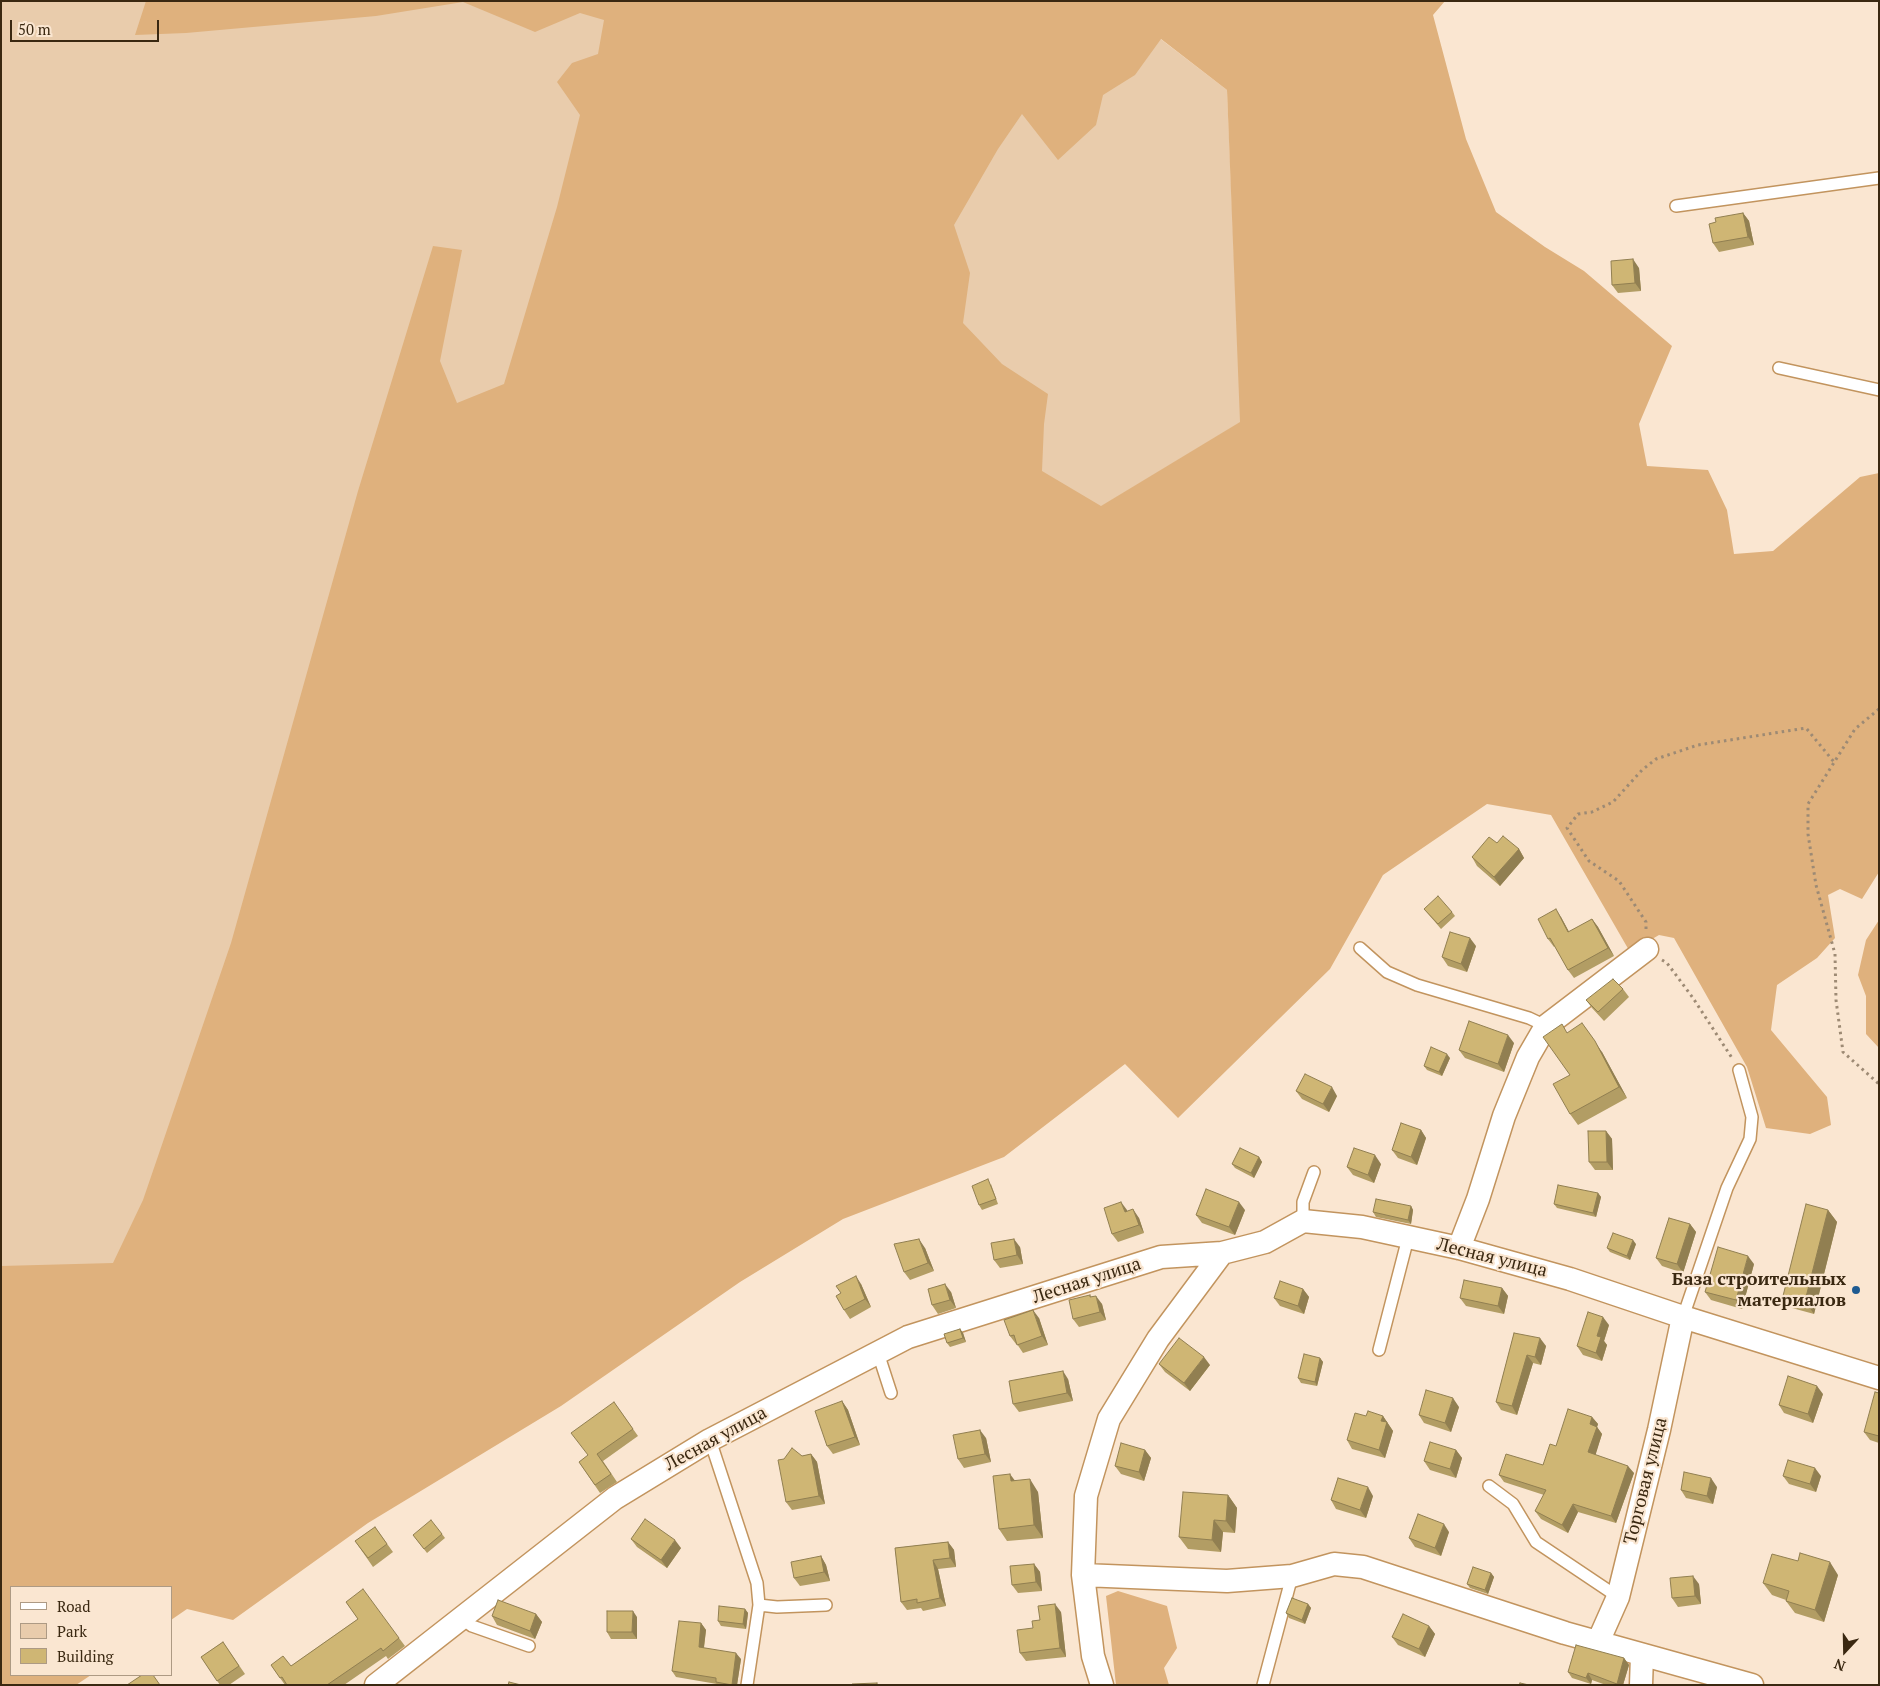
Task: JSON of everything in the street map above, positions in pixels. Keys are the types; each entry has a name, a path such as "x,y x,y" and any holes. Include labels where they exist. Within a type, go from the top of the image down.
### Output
{"street":[{"path":"1459,1248 1478,1200 1504,1116 1528,1057 1546,1026 1647,950"},
{"name":"Лесная улица","path":"376,1685 615,1498 710,1440 878,1353 908,1338 1161,1257 1222,1253 1265,1242 1303,1221 1362,1228 1459,1248 1570,1279 1683,1317 1879,1378"},
{"path":"1102,1685 1093,1656 1083,1575 1086,1496 1109,1419 1158,1338 1222,1253"},
{"name":"Торговая улица","path":"1598,1642 1618,1597 1659,1430 1683,1317"},
{"path":"1083,1575 1227,1581 1292,1576 1334,1564 1364,1567 1598,1642 1752,1685"},
{"path":"1642,1655 1642,1685"}],"lane":[{"path":"1676,206 1879,178"},
{"path":"1779,368 1879,390"},
{"path":"1360,948 1387,972 1417,985 1529,1018 1546,1026"},
{"path":"1683,1317 1727,1188 1750,1139 1752,1117 1739,1070"},
{"path":"1303,1221 1303,1202 1314,1172"},
{"path":"1379,1350 1408,1238"},
{"path":"878,1353 890,1393"},
{"path":"710,1440 757,1583 759,1605 747,1685"},
{"path":"1489,1486 1513,1504 1536,1542 1618,1597"},
{"path":"1263,1685 1292,1576"},
{"path":"759,1605 776,1607 826,1605"},
{"path":"462,1618 472,1626 529,1646"}],"path":[{"path":"1879,709 1855,729 1808,804 1808,834 1816,885 1835,954 1836,1000 1843,1052 1879,1084"},
{"path":"1739,1070 1667,963 1647,950 1646,922 1619,880 1589,861 1567,828 1578,814 1592,812 1614,802 1642,770 1656,759 1698,745 1806,728 1834,762"}],"green space":[{"path":"1,1 1111,1 1227,90 1241,422 1102,506 543,1200 1,1315"}],"shaded area":[{"path":"146,1 1445,1 1433,15 1466,139 1496,212 1545,247 1584,271 1672,346 1639,424 1647,466 1708,470 1727,510 1734,554 1773,551 1860,477 1879,473 1879,872 1862,899 1840,889 1828,895 1835,938 1817,958 1777,985 1771,1030 1827,1097 1831,1125 1810,1134 1766,1128 1747,1067 1674,938 1659,935 1630,952 1551,815 1487,804 1383,875 1330,969 1178,1118 1125,1064 1004,1157 843,1219 740,1282 561,1406 368,1523 233,1620 187,1609 172,1619 172,1586 10,1586 10,1676 90,1676 76,1685 1,1685 1,1266 113,1263 143,1200 231,943 358,491 433,246 462,250 440,361 457,403 504,384 557,207 580,115 557,82 572,63 598,54 604,20 580,13 535,32 463,2 376,16 186,33 135,35","holes":["1161,39 1227,90 1240,422 1101,506 1042,471 1044,424 1048,394 1002,364 963,323 970,273 954,225 998,149 1022,114 1058,160 1096,125 1103,95 1135,75"]},
{"path":"1879,920 1879,1048 1866,1034 1866,996 1858,975 1866,940"},
{"path":"1118,1591 1167,1606 1177,1648 1164,1668 1169,1685 1116,1685 1106,1596"}],"building":[{"path":"1743,213 1748,237 1713,243 1709,224 1716,222 1715,218"},
{"path":"1633,259 1635,283 1612,285 1611,261"},
{"path":"1503,836 1519,849 1494,877 1472,857 1489,837 1497,843"},
{"path":"1438,896 1452,912 1438,924 1424,909"},
{"path":"1556,909 1568,932 1592,919 1608,948 1568,970 1550,938 1548,939 1538,919"},
{"path":"1450,932 1470,938 1461,964 1442,957"},
{"path":"1613,979 1623,989 1598,1012 1586,1000"},
{"path":"1469,1021 1508,1035 1498,1064 1459,1050"},
{"path":"1582,1023 1595,1041 1619,1087 1570,1114 1553,1084 1570,1075 1543,1037 1562,1024 1567,1033"},
{"path":"1431,1047 1447,1054 1439,1072 1424,1066"},
{"path":"1305,1074 1332,1087 1323,1104 1296,1091"},
{"path":"1401,1123 1421,1130 1411,1157 1392,1150"},
{"path":"1588,1131 1606,1131 1607,1162 1589,1162"},
{"path":"1240,1148 1259,1157 1251,1173 1232,1164"},
{"path":"1354,1148 1375,1155 1368,1175 1347,1167"},
{"path":"988,1179 996,1199 979,1205 972,1186"},
{"path":"1558,1185 1598,1193 1593,1213 1554,1204"},
{"path":"1206,1189 1239,1202 1229,1227 1196,1215"},
{"path":"1376,1199 1411,1206 1408,1220 1373,1212"},
{"path":"1121,1202 1125,1212 1133,1209 1139,1225 1112,1234 1104,1208"},
{"path":"1806,1204 1828,1210 1805,1301 1783,1296"},
{"path":"1669,1218 1690,1224 1677,1264 1656,1258"},
{"path":"1613,1233 1633,1240 1627,1256 1607,1248"},
{"path":"919,1239 928,1263 904,1272 894,1244"},
{"path":"1014,1239 1017,1255 994,1260 991,1243"},
{"path":"1718,1247 1748,1256 1736,1300 1705,1292"},
{"path":"856,1276 865,1299 844,1310 836,1296 841,1293 836,1286"},
{"path":"1464,1280 1502,1288 1498,1306 1460,1298"},
{"path":"1280,1281 1303,1289 1298,1306 1274,1298"},
{"path":"945,1284 950,1300 932,1305 928,1289"},
{"path":"1090,1295 1090,1297 1096,1296 1100,1312 1073,1319 1069,1300"},
{"path":"1033,1310 1042,1336 1017,1345 1014,1335 1010,1336 1004,1320"},
{"path":"1588,1312 1603,1317 1597,1336 1601,1337 1596,1353 1577,1346"},
{"path":"960,1329 963,1338 947,1343 944,1334"},
{"path":"1514,1333 1540,1338 1535,1357 1527,1355 1512,1406 1496,1402"},
{"path":"1179,1338 1204,1357 1184,1383 1159,1364"},
{"path":"1304,1354 1320,1358 1315,1382 1298,1378"},
{"path":"1063,1371 1067,1393 1013,1404 1009,1381"},
{"path":"1788,1376 1817,1386 1808,1414 1779,1405"},
{"path":"1426,1390 1453,1398 1445,1423 1419,1415"},
{"path":"1875,1392 1879,1393 1879,1436 1864,1432"},
{"path":"842,1401 855,1437 827,1446 815,1411"},
{"path":"614,1402 633,1429 597,1454 611,1474 595,1485 579,1462 588,1455 571,1433"},
{"path":"1568,1409 1592,1417 1590,1424 1597,1427 1588,1452 1628,1466 1611,1516 1573,1504 1562,1525 1535,1511 1546,1490 1499,1475 1506,1454 1543,1465 1550,1444 1556,1446"},
{"path":"1368,1411 1383,1416 1381,1421 1387,1422 1379,1450 1347,1440 1355,1413 1366,1416"},
{"path":"980,1430 985,1454 958,1459 953,1435"},
{"path":"1430,1442 1456,1450 1450,1469 1424,1461"},
{"path":"1121,1443 1145,1450 1139,1472 1115,1466"},
{"path":"792,1448 802,1456 811,1454 819,1496 786,1502 778,1460 784,1459"},
{"path":"1788,1460 1815,1468 1810,1484 1783,1476"},
{"path":"1684,1472 1711,1478 1707,1496 1681,1490"},
{"path":"1010,1474 1011,1481 1030,1479 1034,1525 999,1529 993,1476"},
{"path":"1338,1478 1368,1487 1360,1510 1331,1500"},
{"path":"1183,1492 1228,1495 1226,1521 1214,1520 1212,1540 1179,1537"},
{"path":"1418,1514 1444,1524 1435,1548 1409,1538"},
{"path":"645,1519 675,1540 661,1560 631,1539"},
{"path":"431,1520 442,1534 424,1549 413,1535"},
{"path":"375,1527 387,1544 368,1558 355,1541"},
{"path":"948,1542 950,1558 933,1560 940,1598 917,1603 917,1599 901,1602 895,1548"},
{"path":"1800,1553 1830,1562 1815,1610 1786,1601 1789,1591 1763,1583 1772,1554 1798,1561"},
{"path":"821,1556 824,1572 794,1578 791,1562"},
{"path":"1034,1564 1036,1582 1012,1585 1010,1566"},
{"path":"1473,1567 1491,1573 1485,1590 1467,1584"},
{"path":"1693,1576 1695,1596 1672,1598 1670,1578"},
{"path":"363,1589 399,1638 383,1651 381,1648 327,1685 287,1685 271,1665 283,1656 291,1666 358,1619 346,1602"},
{"path":"1292,1598 1308,1604 1302,1620 1286,1613"},
{"path":"498,1600 536,1614 530,1631 492,1616"},
{"path":"1055,1604 1060,1648 1020,1653 1017,1630 1033,1628 1032,1621 1040,1620 1038,1606"},
{"path":"719,1606 745,1609 743,1624 718,1621"},
{"path":"607,1611 633,1611 632,1632 607,1632"},
{"path":"1403,1614 1429,1626 1419,1649 1392,1637"},
{"path":"679,1621 701,1623 699,1647 736,1653 732,1685 716,1682 716,1678 672,1671"},
{"path":"223,1642 239,1666 217,1681 201,1657"},
{"path":"1576,1645 1624,1658 1617,1684 1588,1673 1586,1678 1568,1672"},
{"path":"140,1676 154,1676 160,1685 127,1685"},
{"path":"509,1682 521,1685 508,1685"},
{"path":"877,1683 877,1685 852,1685 852,1684"}],"place":[{"name":"База строительных материалов","path":"1856,1290"}]}
